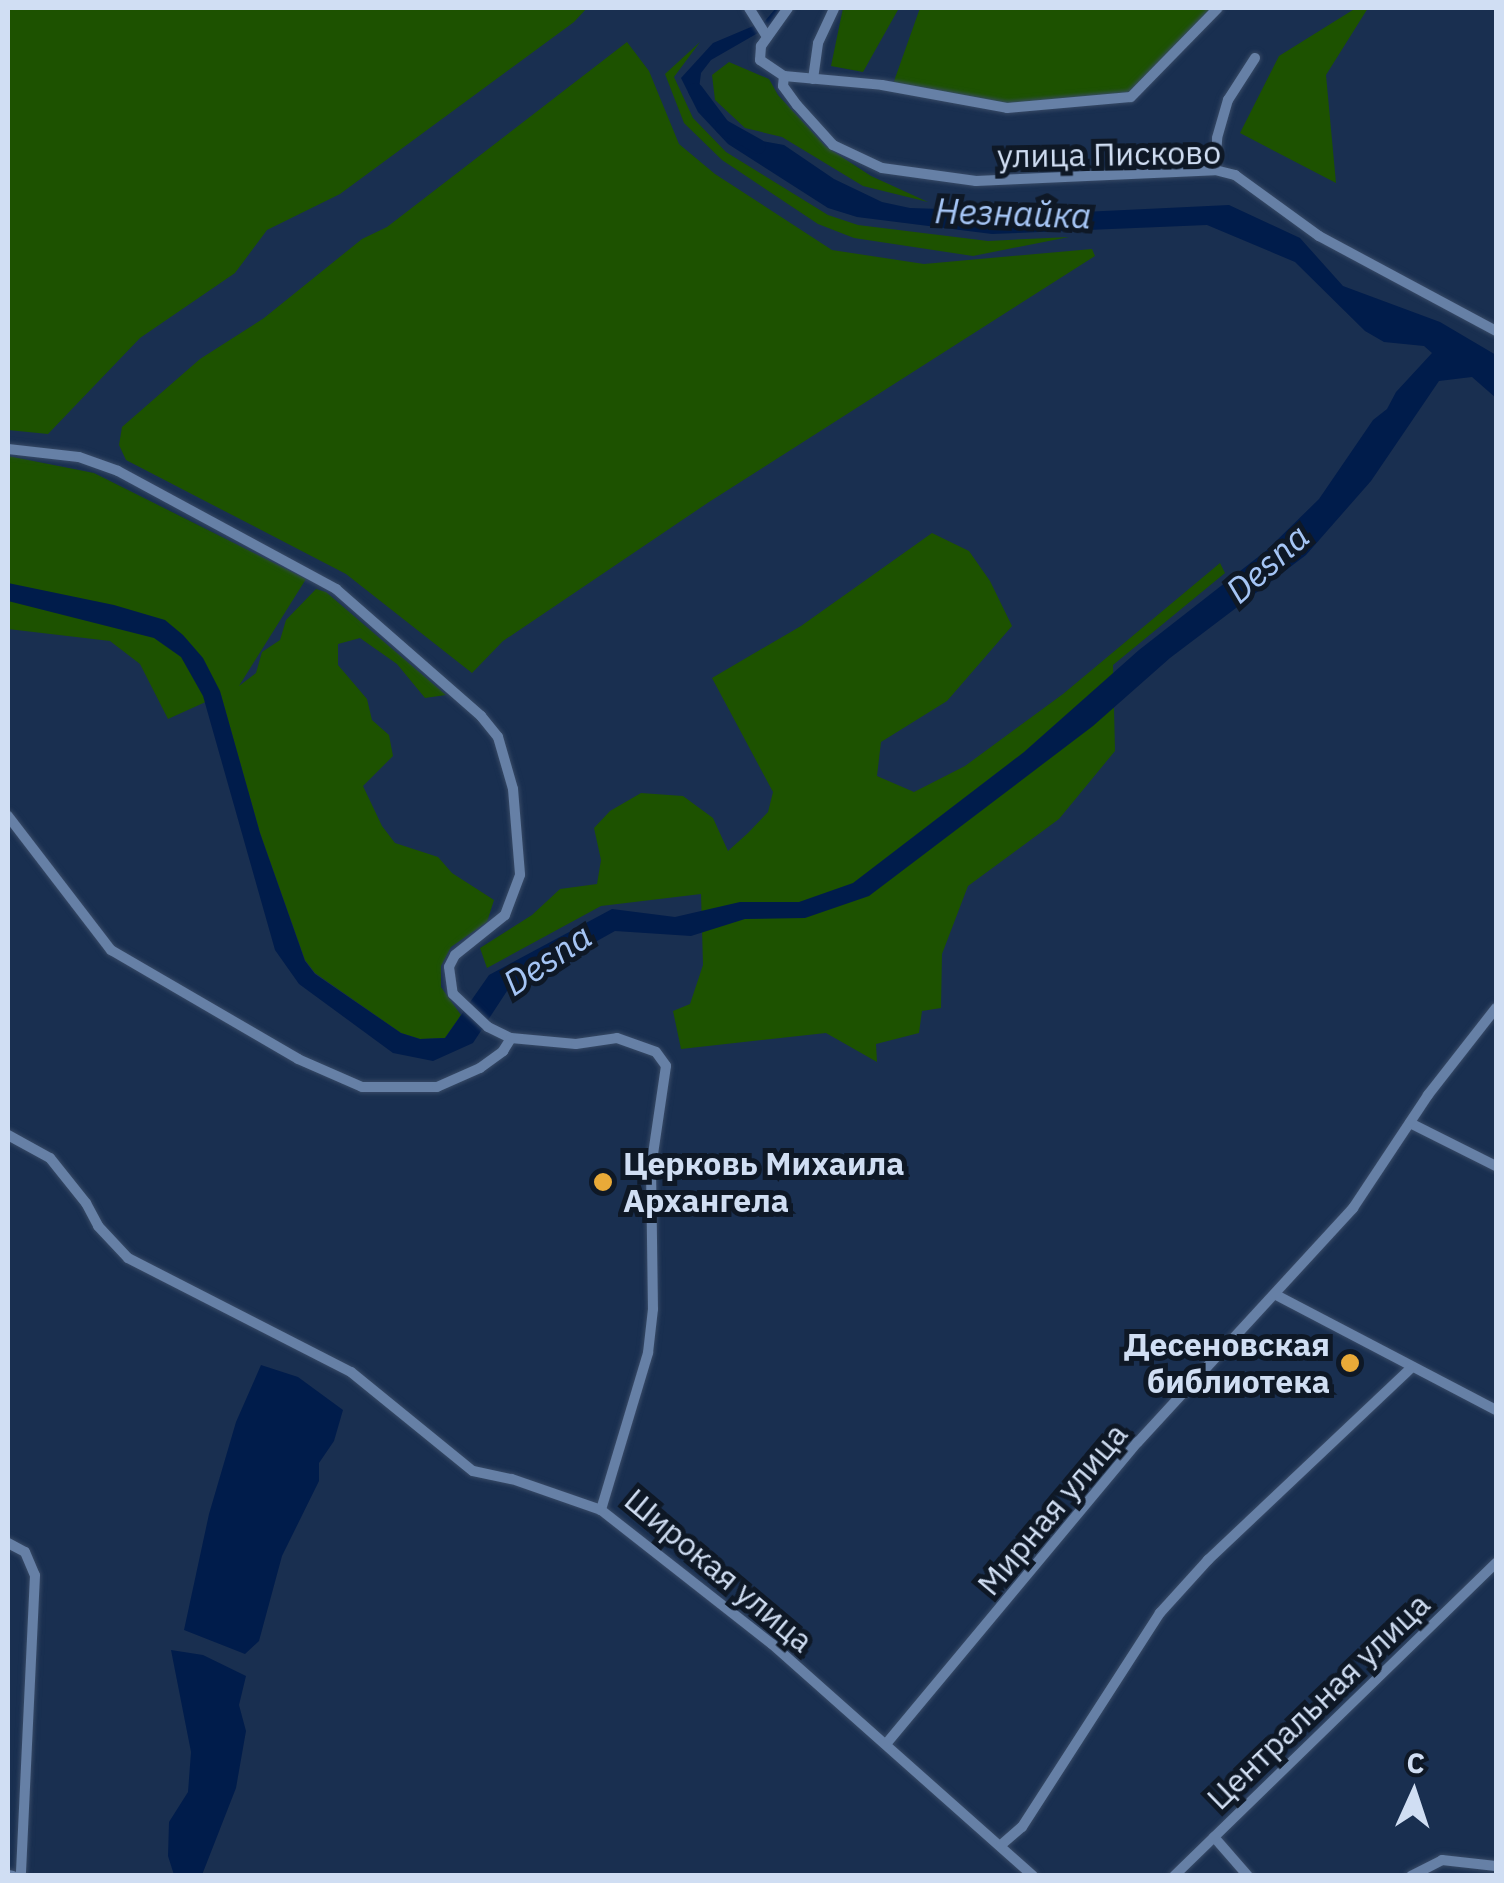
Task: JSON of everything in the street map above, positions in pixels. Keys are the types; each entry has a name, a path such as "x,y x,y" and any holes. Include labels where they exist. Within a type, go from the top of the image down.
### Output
{"street":[{"path":"749,8 766,34 788,8"},
{"path":"813,79 818,43 834,8"},
{"path":"784,76 882,85 1007,108 1110,102 1142,90 1218,8"},
{"name":"улица Писково","path":"766,34 760,60 784,76 784,86 797,105 833,145 882,168 976,181 1215,170 1235,175 1319,236 1496,331"},
{"path":"1215,170 1216,138 1228,100 1255,58"},
{"path":"8,449 79,457 118,471 336,589 481,716 498,737 513,789 520,876 516,895 505,915 455,956 449,968 453,994 488,1027 511,1038 503,1052 480,1068 437,1087 362,1087 298,1059 111,950 8,816"},
{"name":"Мирная улица","path":"886,1744 1138,1442 1352,1208 1496,1008"},
{"name":"Широкая улица","path":"511,1038 552,1044 617,1038 638,1042 656,1052 666,1066 666,1088 651,1168 653,1309 648,1353 601,1510 716,1598 1033,1876"},
{"path":"1410,1124 1496,1166"},
{"path":"8,1135 50,1158 86,1203 98,1226 128,1258 350,1372 473,1471 512,1479 601,1510"},
{"path":"1276,1295 1496,1410"},
{"path":"1001,1845 1022,1827 1160,1614 1208,1560 1411,1368"},
{"path":"12,1544 30,1558 35,1575 14,1875"},
{"name":"Центральная улица","path":"1174,1876 1496,1563"},
{"path":"1214,1837 1248,1876"},
{"path":"1411,1876 1442,1860 1496,1866"}],"green space":[{"path":"8,8 587,8 574,22 340,194 267,230 235,273 140,338 48,434 8,430"},
{"path":"843,8 899,8 863,72 831,66"},
{"path":"920,8 1222,8 1132,93 1043,110 893,84"},
{"path":"1356,8 1368,8 1326,75 1336,183 1240,133 1279,56"},
{"path":"627,42 649,71 679,144 715,174 832,250 924,264 1092,249 1095,256 709,502 503,641 472,673 346,574 126,460 119,445 122,427 200,359 264,318 362,239 387,227"},
{"path":"700,42 674,77 693,118 726,152 828,215 858,225 988,241 1069,237 973,256 854,238 818,224 722,160 684,123 665,74"},
{"path":"729,62 769,79 778,95 825,146 871,176 928,202 863,186 782,137 745,128 715,100 712,75"},
{"path":"8,456 94,473 306,579 239,686 256,673 262,652 280,640 286,620 316,589 326,592 446,695 425,698 397,664 360,638 338,644 338,665 367,699 372,720 389,735 393,756 363,786 382,826 395,843 438,857 452,873 494,900 487,922 451,947 441,966 441,987 461,1015 445,1038 420,1039 401,1033 315,973 305,960 260,833 221,695 168,719 140,664 110,641 8,629"},
{"path":"932,533 969,551 990,581 1012,626 947,701 881,742 877,776 914,792 965,766 1063,694 1220,563 1225,573 1113,665 1115,751 1059,819 968,886 942,954 941,1008 922,1011 919,1033 876,1044 877,1062 826,1033 681,1049 673,1011 690,1004 703,965 701,894 601,906 487,968 480,948 532,915 560,889 597,884 601,860 594,828 610,811 641,793 683,796 713,818 728,851 748,833 768,812 773,792 712,678 801,626"}],"water":[{"name":"Desna","path":"776,8 785,8 772,25 711,60 701,73 698,97 719,125 741,137 784,145 834,179 882,202 910,208 1062,213 1229,205 1300,238 1343,286 1440,322 1496,355 1496,398 1472,377 1439,381 1371,481 1306,555 1170,658 1093,726 869,896 805,918 745,919 691,936 615,931 507,991 473,1043 433,1061 393,1053 299,984 275,950 203,696 181,657 154,638 8,601 8,583 165,620 183,635 203,658 220,691 260,833 305,961 315,974 401,1033 420,1039 445,1038 489,975 612,909 675,917 740,902 799,902 853,883 1024,752 1139,650 1267,550 1319,499 1373,420 1387,409 1396,392 1432,353 1424,346 1384,342 1365,331 1295,262 1207,225 992,234 857,217 828,208 728,144 698,112 681,78 713,43 765,21"},
{"path":"261,1365 298,1377 343,1410 334,1441 319,1463 319,1481 282,1556 259,1641 245,1654 184,1630 209,1514 236,1422"},
{"path":"171,1650 203,1655 246,1676 239,1705 246,1731 236,1788 202,1875 174,1875 168,1856 169,1822 188,1792 191,1752"}],"waterway":[{"name":"Незнайка","path":"695,90 722,126 758,146"}],"place":[{"name":"Церковь Михаила Архангела","path":"603,1182"},
{"name":"Десеновская библиотека","path":"1350,1363"}]}
